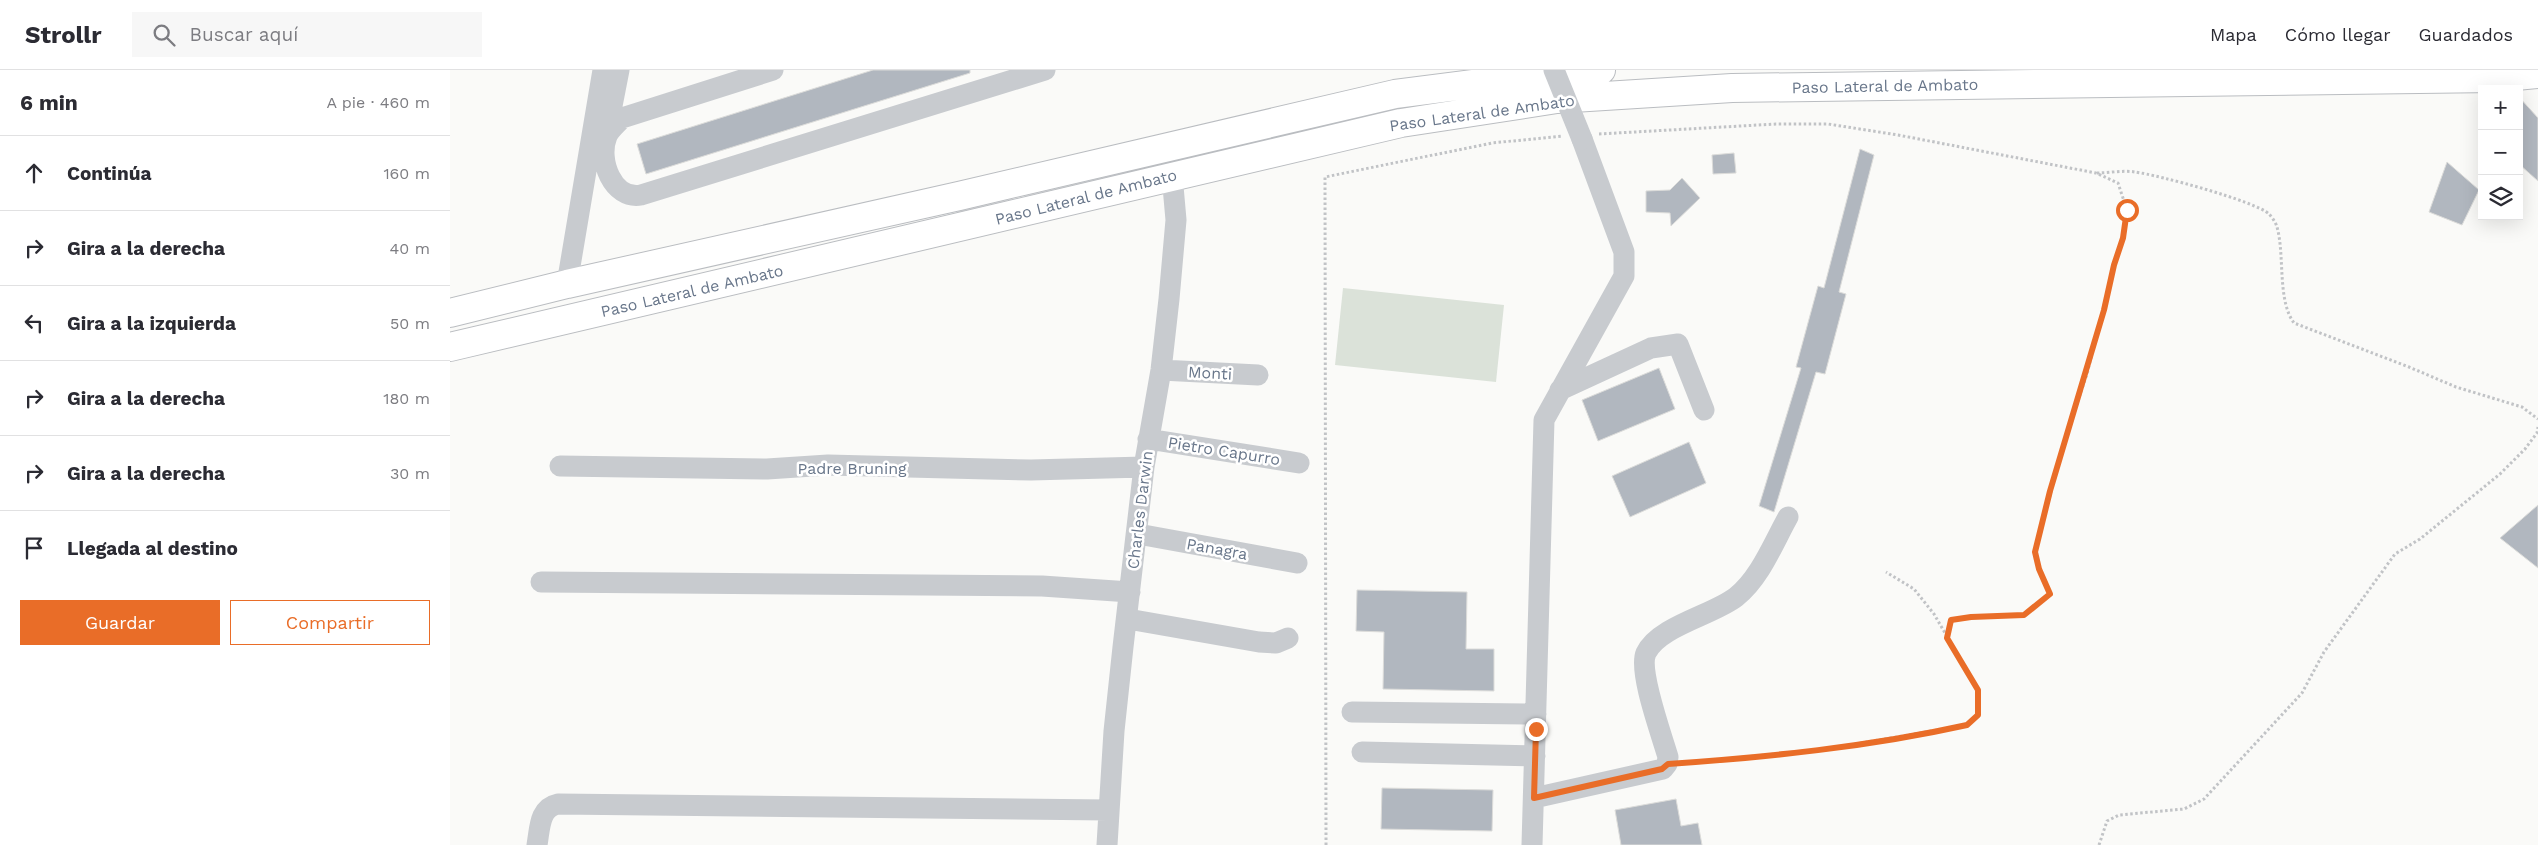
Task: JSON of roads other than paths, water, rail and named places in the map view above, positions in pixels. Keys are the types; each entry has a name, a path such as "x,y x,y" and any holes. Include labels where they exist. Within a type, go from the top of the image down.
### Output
{"highway":[{"name":"Paso Lateral de Ambato","path":"450,313 567,284 959,196 1395,94 1550,74 1601,70"},
{"name":"Paso Lateral de Ambato","path":"450,347 966,227 1172,175 1401,122 1557,99 1732,88 2495,78 2538,74"},
{"path":"959,196 966,227"}],"street":[{"path":"567,284 602,70"},
{"path":"619,70 611,111 614,116 622,118 773,70"},
{"path":"622,118 607,137 604,155 608,173 620,192 631,197 1045,70"},
{"path":"1532,845 1544,420 1624,276 1624,252 1583,136 1554,70"},
{"name":"Charles Darwin","path":"1107,845 1114,731 1138,534 1144,468 1162,370 1176,220 1172,175"},
{"path":"1560,390 1651,348 1678,344 1704,410"},
{"name":"Monti","path":"1162,370 1258,375"},
{"name":"Pietro Capurro","path":"1148,439 1299,463"},
{"name":"Padre Bruning","path":"560,466 768,469 828,465 1031,470 1144,468"},
{"path":"1534,798 1662,769 1668,764 1668,757 1644,673 1646,654 1658,638 1735,598 1750,584 1788,518"},
{"name":"Panagra","path":"1138,534 1297,563"},
{"path":"540,582 1042,586 1130,592"},
{"path":"1128,619 1259,642 1276,643 1288,638"},
{"path":"1352,712 1536,714"},
{"path":"1362,752 1535,756"},
{"path":"537,845 543,812 550,806 558,804 1108,810"}]}
